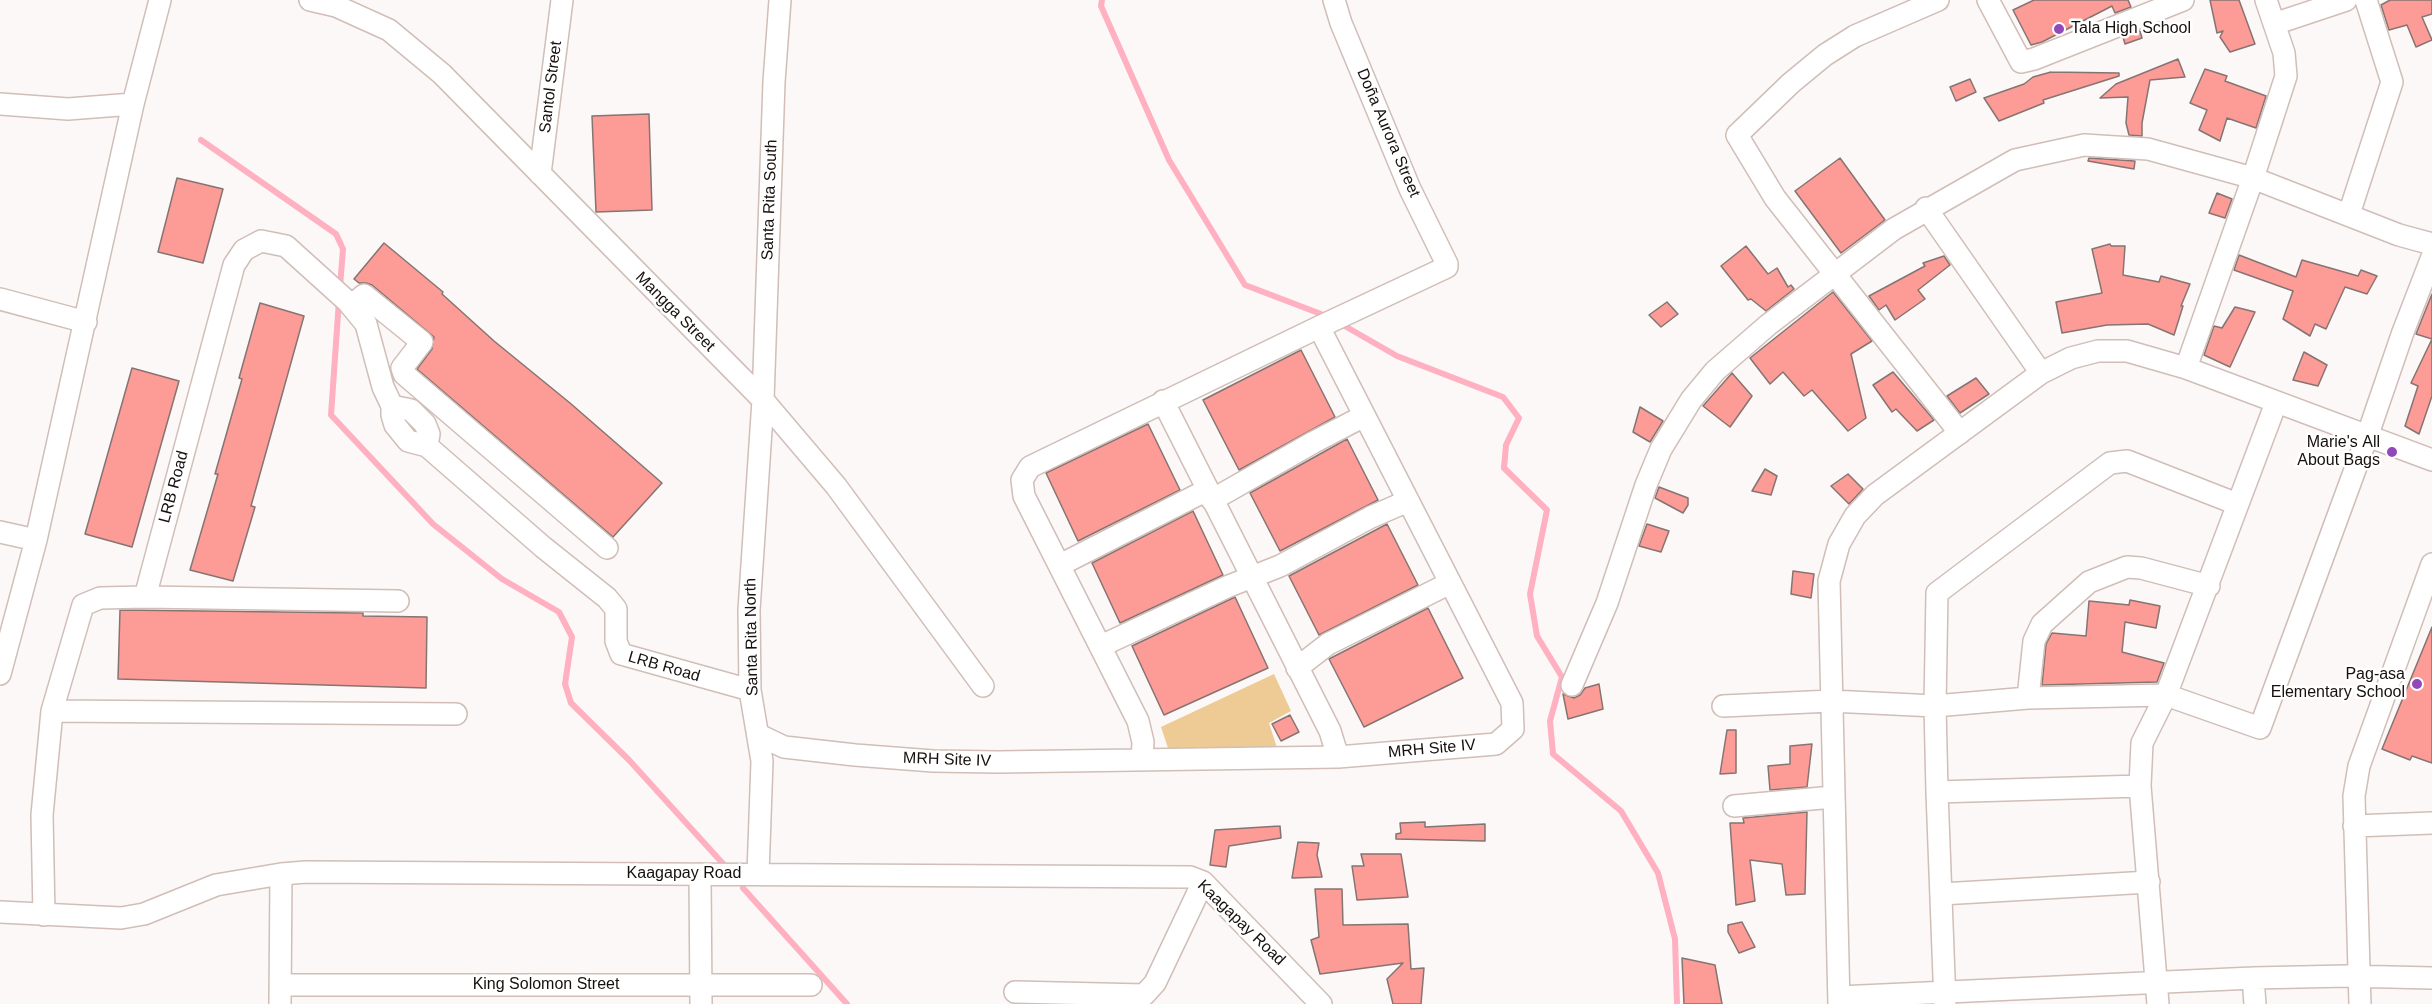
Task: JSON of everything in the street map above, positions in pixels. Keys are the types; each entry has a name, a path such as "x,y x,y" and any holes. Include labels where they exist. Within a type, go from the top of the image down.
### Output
{"street":[{"path":"0,674 36,540 133,104 160,0"},
{"name":"Mangga Street","path":"310,0 337,3 389,30 433,67 763,400 836,486 983,686"},
{"name":"Santol Street","path":"540,174 562,0"},
{"name":"Santa Rita South","path":"763,400 774,82 780,0"},
{"name":"Doña Aurora Street","path":"1318,327 1447,266 1410,189 1334,0"},
{"path":"1938,0 1896,8 1825,55 1791,83 1737,135 1775,198 1960,433"},
{"path":"1988,0 2021,62 2034,59 2183,0"},
{"path":"2186,368 2253,178 2286,76 2284,53 2266,0"},
{"path":"2274,24 2346,0"},
{"path":"2349,214 2392,82 2366,0"},
{"path":"0,104 68,109 133,104"},
{"path":"1572,685 1607,603 1646,484 1674,425 1715,371 1768,325 1894,229 1926,208 2015,160 2084,145 2148,149 2253,178 2399,235 2432,244"},
{"path":"1926,208 2041,373"},
{"name":"LRB Road","path":"145,597 234,265 244,250 261,241 286,246 350,304 366,324 383,387 392,406 411,410 426,424 429,434 427,446 543,547 607,597 616,609 616,641 621,654 750,690"},
{"path":"1723,706 1831,701 1935,706 2028,698 2166,696 2260,728 2432,257"},
{"path":"350,304 364,295 422,342 402,368 404,374 607,548"},
{"path":"0,299 86,322"},
{"path":"1142,760 1143,742 1138,721 1024,496 1022,480 1030,466 1318,327"},
{"name":"MRH Site IV","path":"759,735 784,747 933,761 1338,757 1496,744 1512,729 1512,703 1318,327"},
{"path":"2432,460 2186,368 2127,351 2098,351 2071,358 2041,373 1875,495 1855,516 1839,544 1829,581 1839,1001 1945,998 2158,982 2253,978 2359,976 2432,978"},
{"name":"Santa Rita North","path":"758,874 762,761 750,690 748,610 763,400"},
{"path":"1163,401 1330,731 1338,757"},
{"path":"2158,1004 2158,982 2140,786 2142,743 2166,696 2276,403"},
{"path":"1060,565 1209,495 1364,416"},
{"path":"1945,998 1935,706 1939,591 2103,467 2118,460 2127,461 2237,504"},
{"path":"1101,646 1229,586 1280,566 1407,501"},
{"path":"0,532 36,540"},
{"path":"2360,1004 2354,796 2359,766 2432,564"},
{"path":"2028,698 2034,641 2042,624 2089,582 2127,567 2141,568 2209,586"},
{"path":"1297,668 1328,644 1450,584"},
{"path":"44,915 42,815 52,711 83,605 100,598 145,597 398,601"},
{"path":"52,711 456,714"},
{"path":"1937,792 2140,786"},
{"path":"1734,806 1833,797"},
{"path":"2354,826 2432,823"},
{"name":"Kaagapay Road","path":"0,912 121,918 144,914 216,885 281,874 385,871 1190,877 1203,882 1321,1004"},
{"path":"280,994 281,874"},
{"path":"700,874 701,994"},
{"path":"1015,992 1144,994 1155,983 1203,882"},
{"path":"1941,894 2148,882"},
{"path":"2253,978 2255,1004"},
{"name":"King Solomon Street","path":"280,994 701,994 811,986"}],"shaded area":[{"path":"1274,674 1291,711 1269,723 1278,751 1170,754 1161,727"}],"building":[{"path":"2034,0 2128,0 2131,7 2115,13 2112,6 2042,42 2031,45 2013,10"},
{"path":"2210,0 2239,0 2255,44 2230,52 2220,37 2223,31 2217,33"},
{"path":"2390,0 2432,0 2432,14 2422,17 2432,40 2416,47 2407,25 2389,30 2381,5"},
{"path":"2140,31 2142,38 2125,44 2123,37"},
{"path":"2178,59 2185,77 2150,80 2142,123 2142,136 2129,135 2126,123 2128,97 2100,98 2116,84"},
{"path":"2205,69 2227,76 2225,81 2266,96 2256,128 2227,118 2220,141 2199,130 2207,110 2190,103"},
{"path":"2051,72 2119,73 2119,76 2043,100 2044,103 1999,121 1984,98 2024,84 2033,77"},
{"path":"1970,79 1976,92 1956,101 1950,87"},
{"path":"649,114 652,210 596,212 592,116"},
{"path":"1840,158 1885,220 1841,253 1795,191"},
{"path":"2089,158 2135,161 2134,169 2088,161"},
{"path":"177,178 223,189 203,263 158,252"},
{"path":"2217,193 2232,199 2225,218 2209,213"},
{"path":"384,243 443,292 442,294 494,341 662,483 613,537 417,369 432,349 434,337 372,285 359,283 354,279"},
{"path":"2110,244 2111,246 2125,246 2123,275 2159,282 2161,276 2190,284 2181,306 2183,306 2174,335 2148,324 2107,325 2062,333 2056,302 2102,293 2092,249"},
{"path":"1746,246 1768,274 1777,268 1788,287 1791,285 1794,289 1766,311 1751,299 1748,300 1721,266"},
{"path":"2239,255 2296,277 2302,260 2358,276 2361,270 2377,276 2367,294 2345,287 2326,329 2315,324 2310,336 2283,319 2293,291 2234,270"},
{"path":"1944,256 1950,265 1918,290 1925,299 1895,320 1886,305 1879,310 1869,296 1925,266 1923,263"},
{"path":"1833,292 1872,341 1851,354 1866,418 1848,431 1812,390 1804,396 1783,372 1770,384 1750,358"},
{"path":"2432,294 2432,339 2416,334"},
{"path":"1667,302 1678,314 1661,327 1649,315"},
{"path":"260,303 304,316 251,506 255,507 233,581 190,570 218,474 215,474 242,379 239,378"},
{"path":"2235,307 2255,312 2230,367 2204,355 2214,326 2222,328"},
{"path":"2432,339 2432,396 2419,434 2405,426 2418,386 2411,383"},
{"path":"1301,350 1335,417 1239,470 1203,400"},
{"path":"2304,352 2327,365 2318,386 2293,380"},
{"path":"132,368 179,381 132,547 85,534"},
{"path":"1893,372 1934,420 1917,431 1896,409 1892,412 1873,385"},
{"path":"1732,373 1752,396 1730,427 1703,406"},
{"path":"1976,378 1989,394 1960,413 1947,396"},
{"path":"1640,407 1663,421 1650,442 1633,432"},
{"path":"1148,424 1180,490 1078,541 1046,473"},
{"path":"1347,439 1378,500 1280,551 1250,493"},
{"path":"1765,469 1777,476 1771,495 1752,491"},
{"path":"1848,474 1863,489 1849,504 1831,486"},
{"path":"1659,487 1688,498 1688,505 1683,513 1655,498"},
{"path":"1193,511 1223,575 1120,623 1092,563"},
{"path":"1387,524 1418,585 1319,635 1289,576"},
{"path":"1647,524 1669,531 1661,552 1639,546"},
{"path":"1793,571 1814,574 1811,598 1791,594"},
{"path":"1235,597 1268,668 1164,715 1132,646"},
{"path":"2130,600 2160,606 2156,628 2125,622 2122,652 2164,663 2157,682 2042,685 2046,644 2052,633 2086,636 2089,601 2129,605"},
{"path":"1428,608 1463,678 1364,727 1329,659"},
{"path":"120,610 363,613 363,616 427,617 426,688 118,679"},
{"name":"Pag-asa Elementary School","path":"2432,627 2432,763 2412,756 2410,760 2382,749"},
{"path":"1599,684 1603,709 1568,719 1563,694 1574,698 1580,695 1585,688"},
{"path":"1290,715 1299,732 1281,741 1272,724"},
{"path":"1727,730 1736,730 1736,773 1720,774"},
{"path":"1812,744 1807,787 1770,790 1768,766 1790,764 1790,746"},
{"path":"1807,812 1805,894 1786,895 1782,864 1750,860 1755,901 1736,905 1730,823 1744,823 1743,818"},
{"path":"1425,822 1425,827 1485,824 1485,841 1396,839 1396,834 1401,833 1400,823"},
{"path":"1280,826 1281,838 1229,846 1226,867 1210,865 1215,830"},
{"path":"1298,842 1319,843 1317,855 1322,877 1292,878"},
{"path":"1361,854 1401,854 1408,897 1357,900 1352,866 1364,866"},
{"path":"1315,889 1342,889 1343,925 1408,924 1411,969 1424,968 1421,1004 1393,1004 1387,979 1403,963 1320,974 1311,940 1319,937"},
{"path":"1742,922 1755,947 1739,953 1728,932 1728,925"},
{"path":"1682,958 1715,965 1722,1004 1684,1004"}],"waterway":[{"path":"1102,0 1101,6 1169,160 1245,285 1321,314"},
{"path":"201,140 336,234 343,249 340,287"},
{"path":"339,300 331,415 433,524 502,579 559,612 572,637 565,684 571,703 629,760 726,867"},
{"path":"1343,325 1397,356 1503,397 1519,418 1506,445 1504,468 1547,510 1530,594 1537,636 1562,677 1550,721 1553,754 1621,811 1658,873 1675,939 1677,1004"},
{"path":"743,888 847,1004"}],"place":[{"name":"Tala High School","path":"2059,29"},
{"name":"Marie's All About Bags","path":"2392,452"},
{"name":"Pag-asa Elementary School","path":"2417,684"}]}
